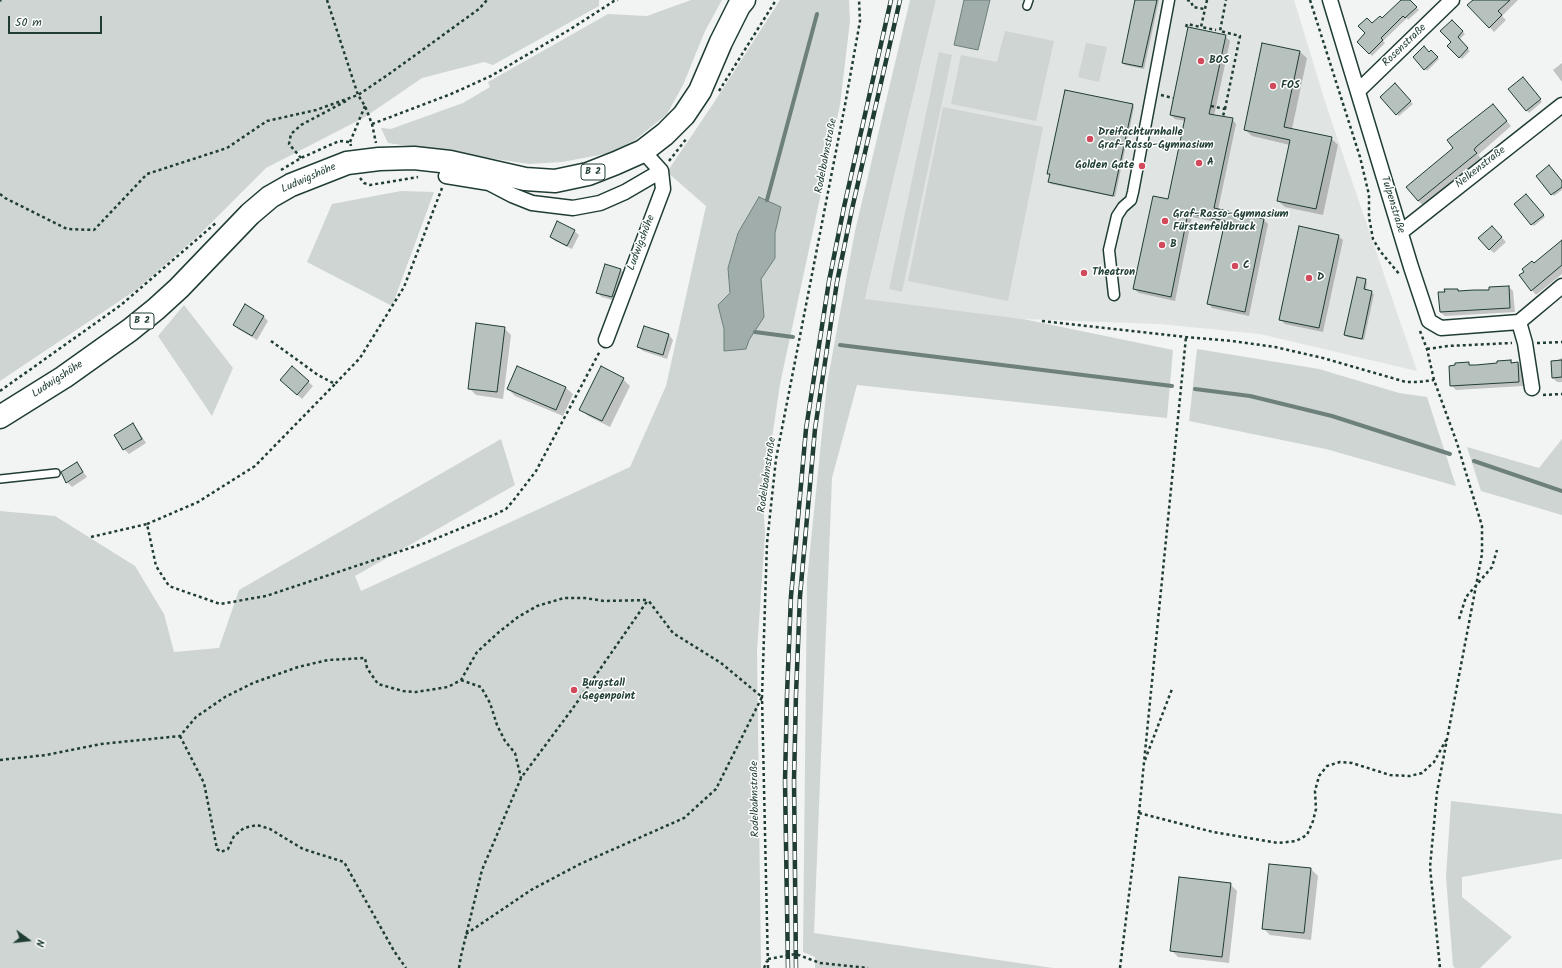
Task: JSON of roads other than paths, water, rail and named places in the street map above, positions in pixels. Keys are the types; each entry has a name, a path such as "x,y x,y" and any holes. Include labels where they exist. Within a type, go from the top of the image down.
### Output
{"main road":[{"name":"Ludwigshöhe","path":"0,417 97,354 151,314 179,288 250,214 270,197 291,185 347,163 379,159 414,158 450,162 525,179 555,181 588,174 616,164 643,151 665,134 684,115 700,90 721,42 739,6 744,0"}],"street":[{"path":"1114,294 1109,250 1117,216 1123,207 1131,200 1133,192 1169,0"},
{"name":"Tulpenstraße","path":"1330,0 1400,232 1429,321 1441,328 1519,322"},
{"name":"Rosenstraße","path":"1358,91 1452,0"},
{"name":"Nelkenstraße","path":"1400,232 1562,105"},
{"path":"446,176 489,184 532,203 574,208 600,203 619,195 661,171 643,151"},
{"name":"Ludwigshöhe","path":"606,340 663,189 661,171"},
{"path":"1532,388 1525,343 1519,322 1562,286"}],"lane":[{"path":"0,480 56,473"}],"waterway":[{"path":"767,200 817,14"},
{"path":"755,332 793,337"},
{"path":"840,345 1172,386"},
{"path":"1195,389 1250,396 1332,416 1450,454"},
{"path":"1474,461 1562,491"}],"railway":[{"path":"788,968 785,781 787,694 791,596 806,429 829,281 844,207 891,0"},
{"path":"796,968 794,780 796,694 800,596 815,429 837,282 852,209 900,0"}],"place":[{"name":"BOS","path":"1201,61"},
{"name":"FOS","path":"1273,86"},
{"name":"Dreifachturnhalle Graf-Rasso-Gymnasium","path":"1090,139"},
{"name":"A","path":"1199,163"},
{"name":"Golden Gate","path":"1142,166"},
{"name":"Graf-Rasso-Gymnasium Fürstenfeldbruck","path":"1165,221"},
{"name":"B","path":"1162,245"},
{"name":"C","path":"1235,266"},
{"name":"Theatron","path":"1084,273"},
{"name":"D","path":"1309,278"},
{"name":"Burgstall Gegenpoint","path":"574,690"}]}
